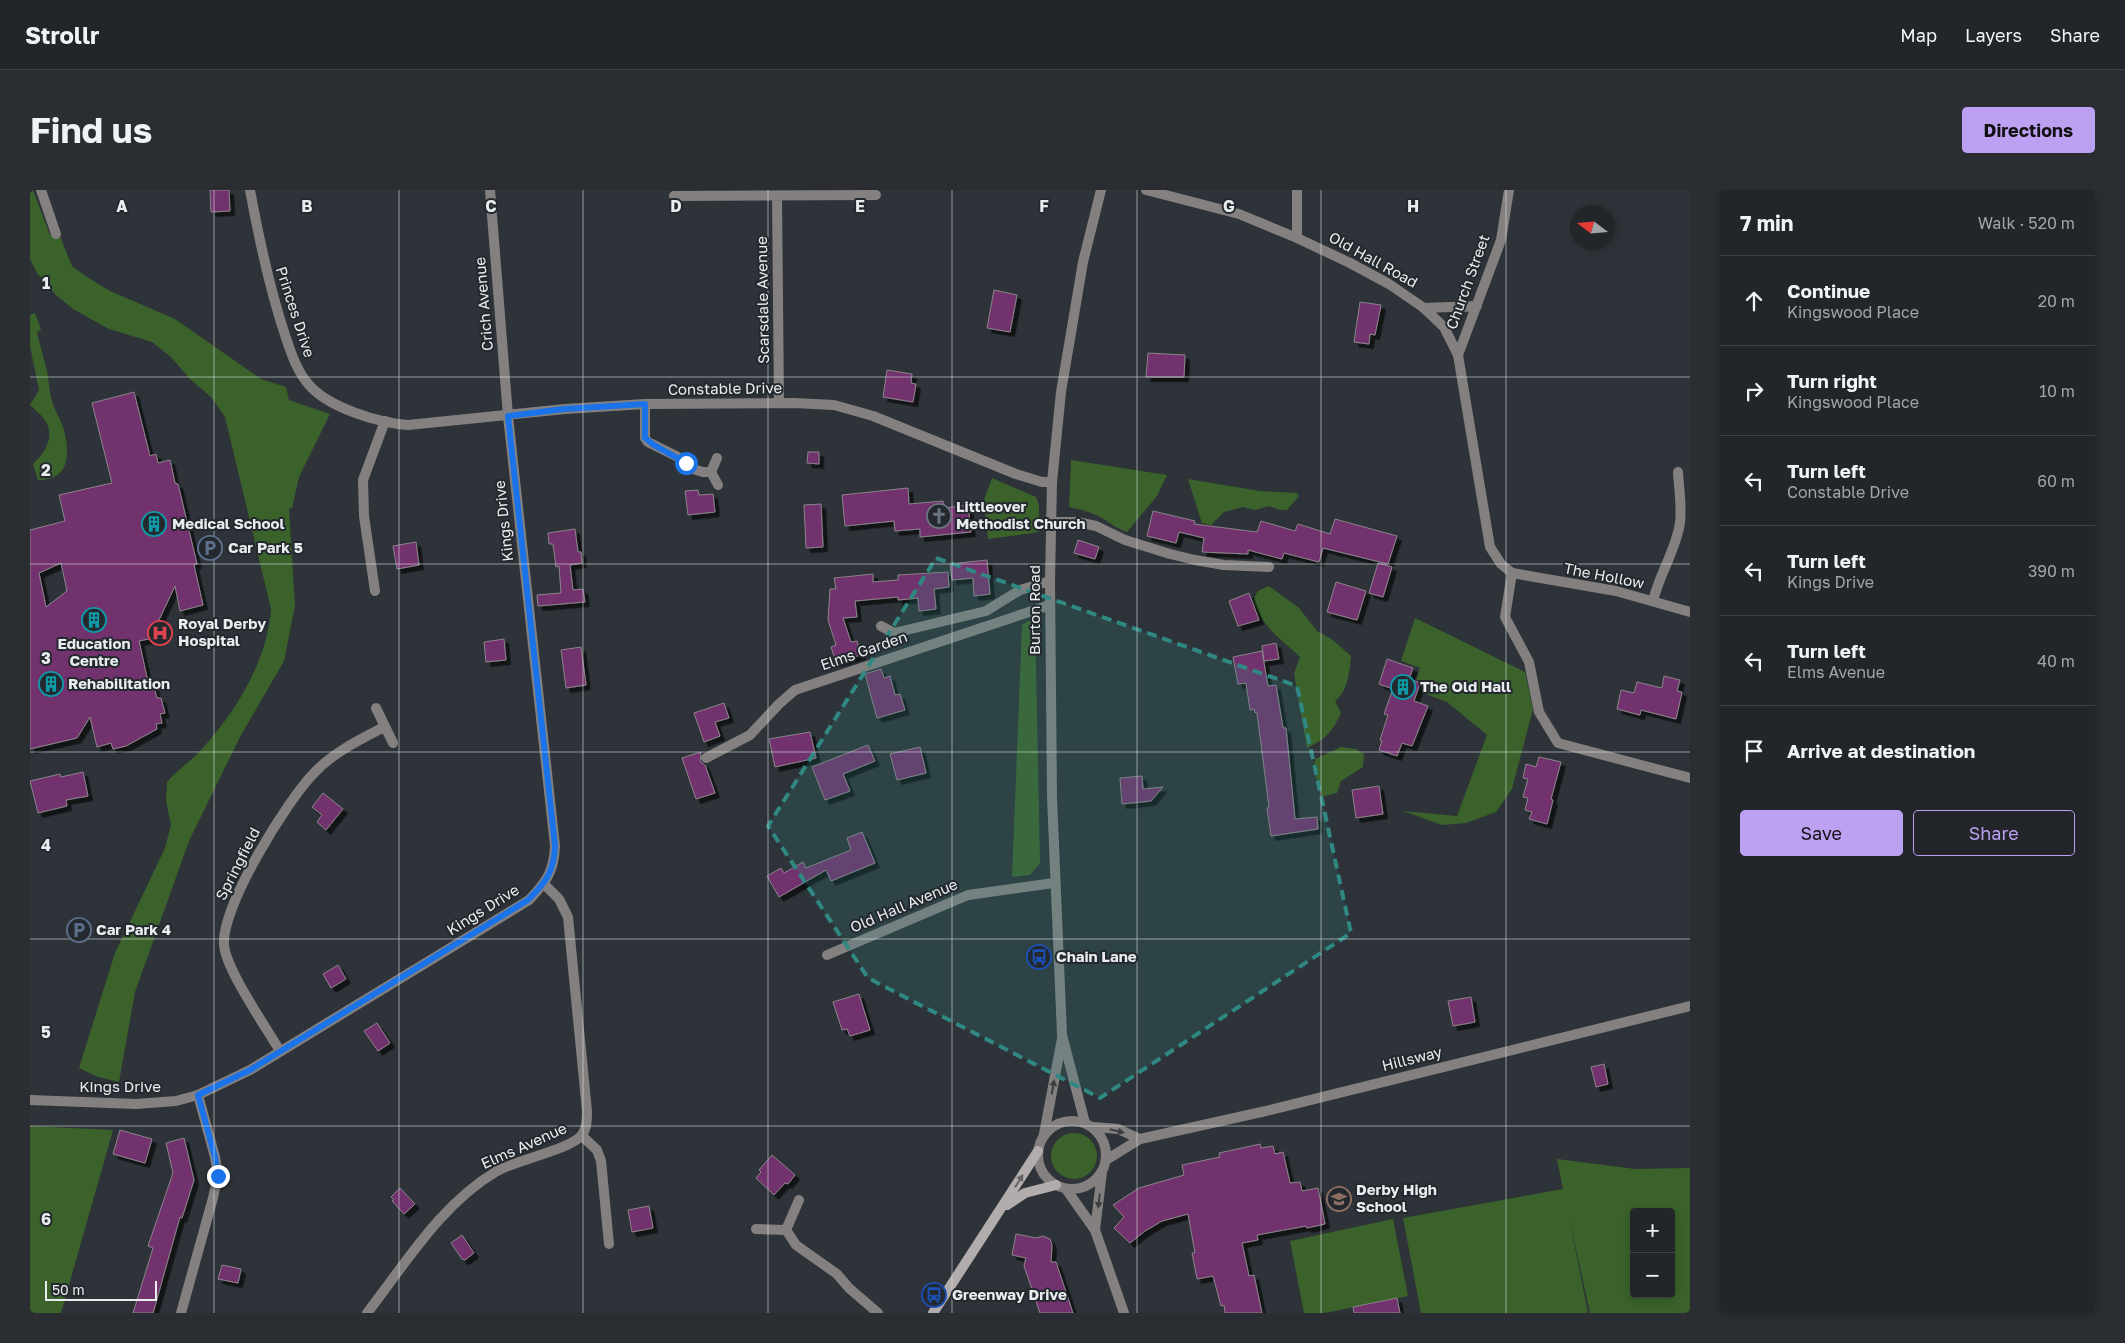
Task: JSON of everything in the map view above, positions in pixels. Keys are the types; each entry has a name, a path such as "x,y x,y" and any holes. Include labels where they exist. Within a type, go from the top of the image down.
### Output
{"main road":[{"path":"933,1313 1001,1211 1038,1151"},
{"path":"1001,1211 1025,1193 1056,1185"}],"street":[{"path":"41,190 56,234"},
{"name":"Princes Drive","path":"250,190 258,241 269,282 297,367 309,385 321,396 353,411 385,421"},
{"name":"Crich Avenue","path":"490,190 508,416"},
{"name":"Burton Road","path":"1044,1134 1062,1035 1054,883 1050,605 1052,482 1061,392 1069,344 1083,262 1101,190"},
{"name":"Old Hall Road","path":"1146,190 1239,214 1297,238 1389,284 1424,308 1444,327 1458,354 1490,547 1501,564 1512,573"},
{"path":"1297,190 1297,238"},
{"name":"Church Street","path":"1458,354 1501,240 1509,190"},
{"path":"674,196 876,195"},
{"name":"Scarsdale Avenue","path":"777,196 779,403"},
{"path":"1424,308 1476,306"},
{"name":"Constable Drive","path":"385,421 408,425 564,409 645,404 779,403 834,405 855,410 1016,474 1042,482 1052,482"},
{"path":"645,404 645,438 648,442 680,458 694,469 711,472"},
{"name":"Kings Drive","path":"30,1100 136,1104 176,1101 198,1095 250,1070 280,1052 528,900 544,884 554,865 555,846 508,416"},
{"path":"375,591 364,516 363,480 385,421"},
{"path":"711,472 717,458"},
{"path":"711,472 718,485"},
{"path":"1653,601 1657,584 1685,524 1678,472"},
{"path":"1051,522 1076,522 1096,526 1125,540 1178,556 1224,565 1269,568"},
{"path":"1512,573 1505,617 1529,662 1539,712 1558,743 1690,778"},
{"name":"The Hollow","path":"1512,573 1616,591 1690,612"},
{"path":"881,626 894,633 964,617 986,611 1020,590 1050,582"},
{"name":"Elms Garden","path":"706,758 750,735 778,704 795,690 1050,605"},
{"path":"376,708 393,743"},
{"name":"Springfield","path":"280,1052 228,962 224,945 226,927 240,890 265,843 279,819 307,781 322,765 342,750 384,727"},
{"name":"Old Hall Avenue","path":"827,955 968,895 1054,883"},
{"name":"Elms Avenue","path":"367,1313 440,1219 468,1191 499,1170 573,1142 582,1136 586,1125 587,1111 568,917 559,900 544,884"},
{"name":"Hillsway","path":"1106,1160 1140,1139 1266,1111 1690,1006"},
{"name":"Burton Road","path":"1062,1035 1089,1125"},
{"path":"181,1313 218,1176 215,1157 198,1095"},
{"path":"1102,1172 1093,1183 1080,1188 1066,1189 1056,1185 1042,1171 1038,1151 1044,1134 1054,1126 1065,1121 1078,1121 1089,1125 1118,1129 1140,1139"},
{"path":"1089,1125 1100,1134 1106,1146 1106,1160 1102,1172 1095,1230"},
{"path":"582,1136 598,1150 601,1161 609,1244"},
{"path":"1066,1189 1095,1230 1124,1313"},
{"path":"786,1230 799,1200"},
{"path":"756,1229 786,1230"},
{"path":"786,1230 796,1244 837,1274 848,1288 878,1313"}],"highlighted area":[{"path":"936,558 1297,686 1351,933 1100,1098 868,978 768,826"}],"green space":[{"path":"30,190 33,190 50,235 59,234 72,266 110,291 175,319 261,379 286,387 289,400 330,414 299,477 292,508 289,509 295,605 284,661 240,737 189,841 135,992 119,1082 98,1077 79,1068 115,953 165,848 171,825 166,801 167,782 213,736 226,720 248,685 263,648 271,609 225,417 212,398 190,379 171,357 152,342 109,329 73,309 56,295 37,273 30,259"},
{"path":"35,313 41,329 37,333 47,371 51,397 64,430 67,452 61,472 48,479 38,480 33,464 44,451 49,440 49,434 45,420 30,405 39,390 30,346 30,315"},
{"path":"1071,460 1167,475 1157,496 1127,532 1093,514 1069,507"},
{"path":"992,478 1036,497 1039,505 1039,532 988,539 984,500"},
{"path":"1188,479 1260,491 1297,493 1299,496 1287,510 1280,510 1269,506 1255,510 1243,507 1224,512 1211,525 1202,523"},
{"path":"1269,586 1299,608 1317,631 1333,640 1351,656 1346,686 1340,697 1335,701 1341,713 1328,734 1307,748 1294,674 1300,657 1267,625 1253,600 1258,591"},
{"path":"1035,617 1040,863 1030,875 1012,877 1022,625"},
{"path":"1415,618 1525,672 1533,709 1512,789 1496,812 1466,823 1442,825 1403,811 1457,816 1487,735 1447,702 1423,693 1427,683 1416,679 1420,668 1401,661"},
{"path":"1341,747 1356,749 1364,754 1363,767 1341,781 1337,793 1322,797 1314,769 1315,759"},
{"path":"30,1126 113,1130 61,1313 30,1313"},
{"path":"1074,1133 1087,1137 1093,1143 1097,1156 1093,1169 1087,1175 1074,1179 1061,1175 1055,1169 1051,1156 1055,1143 1061,1137"},
{"path":"1557,1159 1635,1169 1690,1168 1690,1313 1590,1313 1569,1217 1588,1313 1421,1313 1403,1218 1563,1189"},
{"path":"1393,1219 1408,1296 1325,1313 1304,1313 1290,1241"}],"building":[{"path":"210,190 229,190 230,211 211,212"},
{"path":"994,290 1017,295 1010,332 987,328"},
{"path":"1360,302 1381,305 1375,335 1370,334 1369,344 1354,342"},
{"path":"1148,353 1185,355 1184,377 1146,377"},
{"path":"887,370 912,374 911,383 916,384 913,402 883,397"},
{"path":"134,392 150,456 156,454 158,463 170,460 175,483 178,484 197,564 194,565 203,605 180,611 175,586 158,622 158,637 139,641 148,682 152,680 157,698 161,698 165,713 160,714 162,723 156,724 157,729 126,746 113,749 111,743 97,747 90,717 77,738 30,749 30,530 65,521 59,495 112,483 92,403","holes":["61,563 67,591 46,607 39,573"]},
{"path":"808,452 819,452 819,464 807,463"},
{"path":"908,488 909,504 943,501 944,508 968,505 971,532 920,537 920,529 895,531 894,521 845,526 842,495"},
{"path":"698,490 699,495 713,494 715,512 688,515 685,491"},
{"path":"821,504 823,547 806,548 804,505"},
{"path":"1153,511 1195,521 1194,524 1257,532 1261,521 1295,531 1298,524 1330,534 1335,519 1397,536 1388,564 1323,548 1319,562 1284,553 1282,559 1248,550 1248,554 1202,552 1204,538 1179,532 1176,543 1147,536"},
{"path":"575,529 578,552 581,552 582,563 570,565 573,590 583,589 585,602 538,606 537,595 561,593 559,566 556,567 553,544 549,544 548,533"},
{"path":"1078,540 1099,547 1095,559 1074,553"},
{"path":"416,542 419,565 397,569 393,546"},
{"path":"987,560 990,594 974,596 973,578 952,580 950,564"},
{"path":"1378,563 1392,567 1383,597 1369,593"},
{"path":"948,572 949,587 934,589 936,609 919,611 918,598 898,600 898,597 855,601 857,617 843,618 851,642 857,641 861,655 836,662 831,647 836,645 828,620 830,589 836,589 834,578 873,574 873,582 898,580 898,575"},
{"path":"1336,582 1366,591 1357,620 1327,612"},
{"path":"1249,593 1259,620 1238,626 1229,601"},
{"path":"504,639 506,660 486,662 484,642"},
{"path":"1276,643 1279,659 1264,661 1262,646"},
{"path":"581,647 586,685 566,688 561,650"},
{"path":"1262,651 1268,686 1276,685 1283,728 1286,728 1295,819 1317,817 1318,829 1271,836 1257,713 1255,713 1254,709 1250,710 1246,683 1238,684 1233,657"},
{"name":"The Old Hall","path":"1387,659 1413,668 1409,679 1420,683 1414,701 1428,706 1412,746 1402,743 1397,756 1379,750 1382,741 1380,740 1388,715 1384,714 1393,689 1379,684"},
{"path":"881,669 884,678 890,676 895,695 900,694 905,710 877,718 865,674"},
{"path":"1664,676 1680,680 1677,691 1682,692 1676,719 1641,710 1640,715 1617,709 1621,690 1634,693 1637,682 1662,688"},
{"path":"724,703 729,718 715,722 720,736 704,742 694,713"},
{"path":"810,732 816,758 775,767 769,739"},
{"path":"868,745 875,761 843,774 850,791 825,800 812,767"},
{"path":"920,747 926,773 897,780 890,754"},
{"path":"701,752 700,761 705,765 715,793 696,799 682,758"},
{"path":"1539,757 1561,762 1551,799 1553,800 1547,824 1529,819 1532,812 1525,810 1528,798 1523,797 1528,779 1523,778 1526,764 1536,767"},
{"path":"83,772 88,796 66,800 67,806 38,813 30,781 60,774 61,777"},
{"path":"1142,776 1143,789 1163,787 1151,801 1122,804 1120,778"},
{"path":"1379,786 1383,814 1356,818 1352,790"},
{"path":"323,793 343,809 326,830 317,822 322,815 312,807"},
{"path":"862,832 875,863 831,881 826,870 779,897 767,876 781,868 784,873 803,862 806,868 851,850 847,838"},
{"path":"338,965 346,979 331,988 323,974"},
{"path":"859,994 870,1030 850,1036 847,1029 842,1030 833,1002"},
{"path":"1471,997 1475,1022 1453,1026 1448,1001"},
{"path":"377,1023 390,1043 378,1051 364,1031"},
{"path":"1604,1064 1608,1084 1596,1087 1591,1067"},
{"path":"120,1130 152,1139 145,1163 113,1154"},
{"path":"184,1138 194,1180 182,1218 180,1217 153,1313 133,1313 153,1248 148,1246 173,1173 166,1143"},
{"path":"1260,1144 1261,1148 1273,1146 1275,1154 1283,1152 1290,1183 1300,1182 1302,1191 1318,1188 1325,1224 1257,1235 1258,1240 1242,1243 1249,1276 1254,1275 1262,1313 1225,1313 1224,1305 1221,1306 1213,1276 1197,1279 1192,1253 1195,1253 1188,1214 1162,1221 1130,1243 1114,1228 1124,1217 1113,1205 1139,1188 1184,1175 1182,1165 1220,1157 1219,1153"},
{"path":"772,1155 795,1175 788,1184 785,1183 774,1195 756,1178 761,1172 759,1170"},
{"path":"400,1188 415,1204 404,1214 392,1201 394,1200 391,1197"},
{"path":"649,1206 653,1228 632,1232 628,1210"},
{"path":"1016,1234 1036,1238 1043,1236 1050,1239 1052,1245 1051,1262 1056,1262 1073,1313 1040,1313 1024,1266 1026,1258 1012,1255"},
{"path":"462,1235 474,1253 465,1260 462,1259 451,1243"},
{"path":"222,1265 241,1269 238,1283 218,1279"},
{"path":"1397,1298 1400,1313 1354,1313 1353,1307"}],"place":[{"name":"Littleover Methodist Church","path":"939,516"},
{"name":"Medical School","path":"154,524"},
{"name":"Car Park 5","path":"210,548"},
{"name":"Education Centre","path":"94,620"},
{"name":"Royal Derby Hospital","path":"160,633"},
{"name":"Rehabilitation","path":"51,684"},
{"name":"The Old Hall","path":"1403,687"},
{"name":"Car Park 4","path":"79,930"},
{"name":"Chain Lane","path":"1039,957"},
{"name":"Derby High School","path":"1339,1199"},
{"name":"Greenway Drive","path":"934,1295"}],"route":[{"path":"218,1176 215,1157 198,1095 250,1070 528,900 544,884 554,865 555,846 508,416 564,409 645,404 645,438 648,442 686,463"}]}
